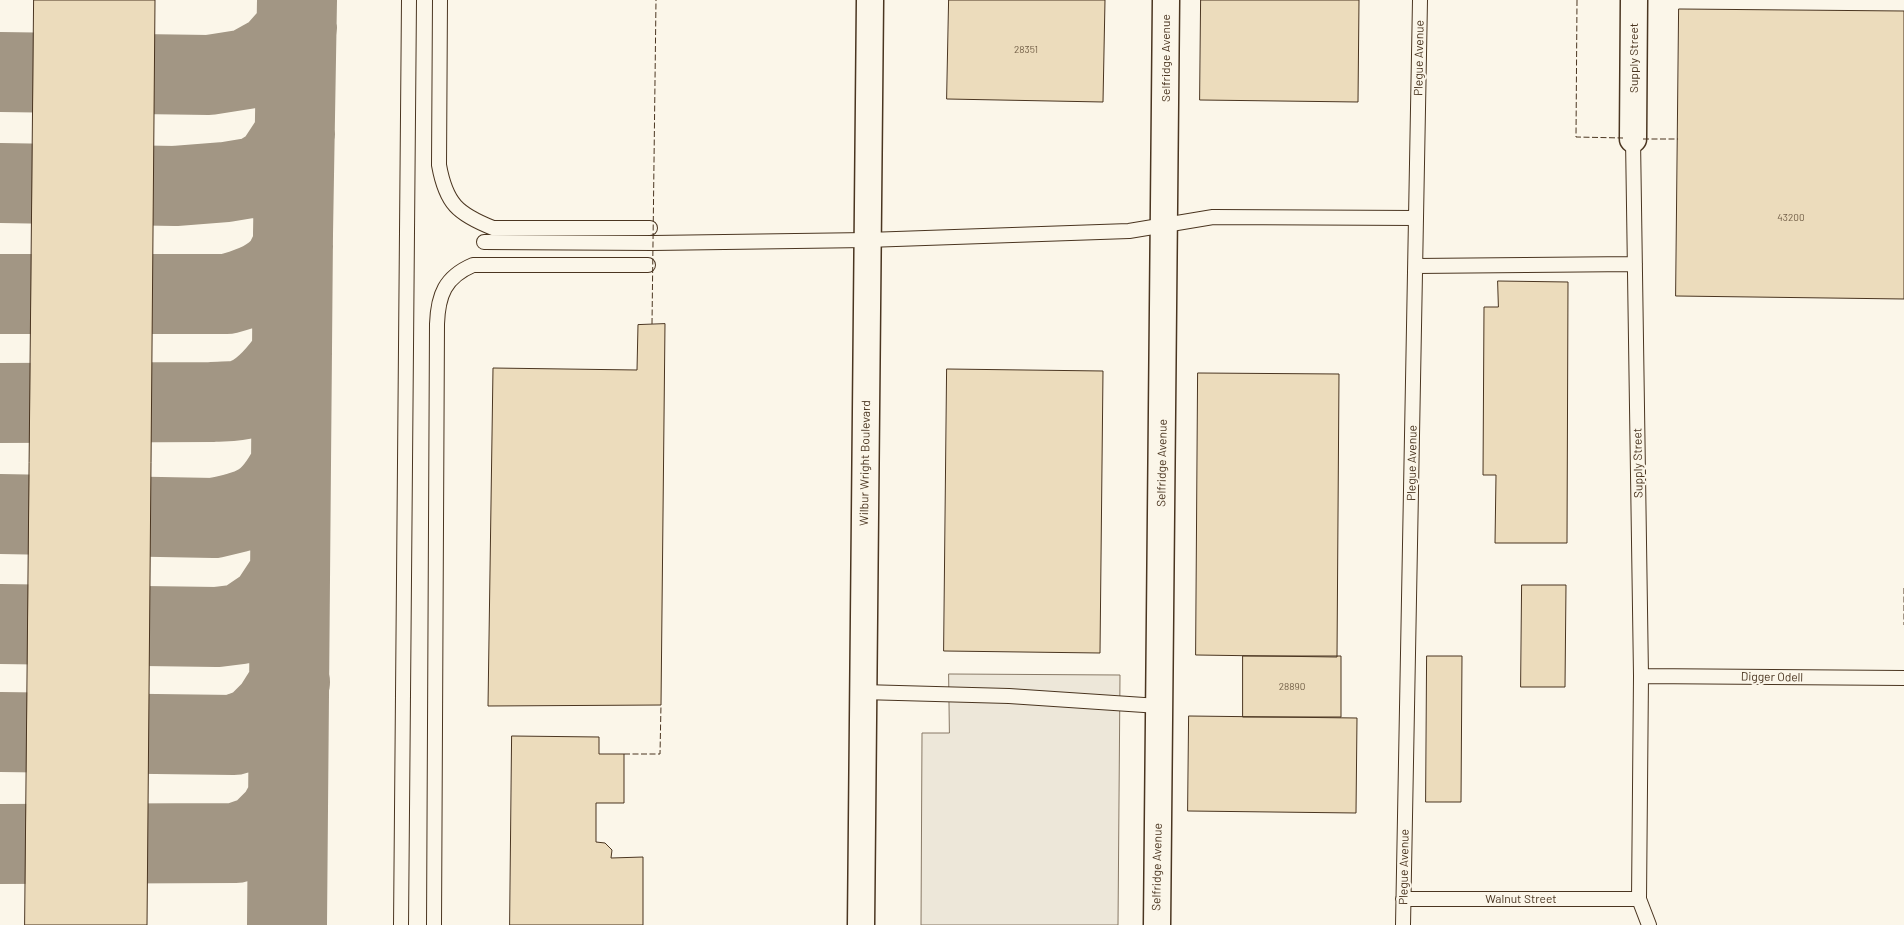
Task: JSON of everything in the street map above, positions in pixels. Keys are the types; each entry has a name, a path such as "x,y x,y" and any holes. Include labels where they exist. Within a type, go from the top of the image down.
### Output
{"street":[{"name":"Wilbur Wright Boulevard","path":"861,925 870,0"},
{"name":"Selfridge Avenue","path":"1157,925 1166,0"},
{"name":"Supply Street","path":"1633,139 1634,0"}],"lane":[{"path":"401,925 409,0"},
{"path":"440,0 439,165 445,190 453,204 472,219 493,228 650,228"},
{"name":"Plegue Avenue","path":"1403,925 1420,0"},
{"name":"Supply Street","path":"1633,139 1641,676 1639,899 1649,925"},
{"path":"484,242 653,243 867,240 1129,231 1213,217 1416,218"},
{"path":"1416,266 1635,264"},
{"path":"434,925 437,334 440,295 458,272 473,265 648,265"},
{"name":"Digger Odell","path":"1641,676 1904,678"},
{"path":"862,692 1009,696 1159,706"},
{"name":"Walnut Street","path":"1403,899 1639,899"}],"shaded area":[{"path":"949,674 1120,675 1118,925 921,925 922,733 949,733"}],"building":[{"path":"34,0 155,0 147,925 25,925"},
{"path":"949,0 1105,0 1103,102 947,99"},
{"path":"1201,0 1359,0 1358,102 1200,100"},
{"path":"1679,9 1904,11 1904,299 1676,296"},
{"path":"1498,281 1568,282 1567,543 1495,543 1496,475 1483,475 1484,307 1498,307"},
{"path":"665,324 661,705 488,706 493,368 637,370 638,325"},
{"path":"947,369 1103,371 1100,653 944,651"},
{"path":"1198,373 1339,374 1337,657 1196,655"},
{"path":"1522,585 1566,585 1565,687 1521,687"},
{"path":"1243,656 1341,656 1341,717 1243,717"},
{"path":"1427,656 1462,656 1461,802 1426,802"},
{"path":"1189,716 1357,718 1356,813 1188,811"},
{"path":"512,736 599,737 599,754 624,754 624,803 596,803 596,842 605,843 612,850 611,858 643,857 643,925 510,925"}],"taxiway":[{"path":"287,925 297,0"},
{"path":"0,72 209,75 247,69 274,54 297,28"},
{"path":"0,183 175,186 226,182 256,177 274,166 295,134"},
{"path":"0,294 227,294 249,287 270,277 283,265 293,246"},
{"path":"0,403 212,402 240,400 252,395 265,386 292,354"},
{"path":"0,514 214,518 252,508 261,503 276,488 291,464"},
{"path":"0,624 217,627 241,624 269,605 290,573"},
{"path":"0,732 234,735 255,727 273,709 290,682"},
{"path":"0,844 236,843 259,835 278,816 288,798"}],"fence":[{"path":"652,324 656,0"},
{"path":"1577,0 1576,137 1623,138"},
{"path":"1643,139 1678,139"},
{"path":"1904,588 1904,625"},
{"path":"624,754 660,754 661,705"}]}
